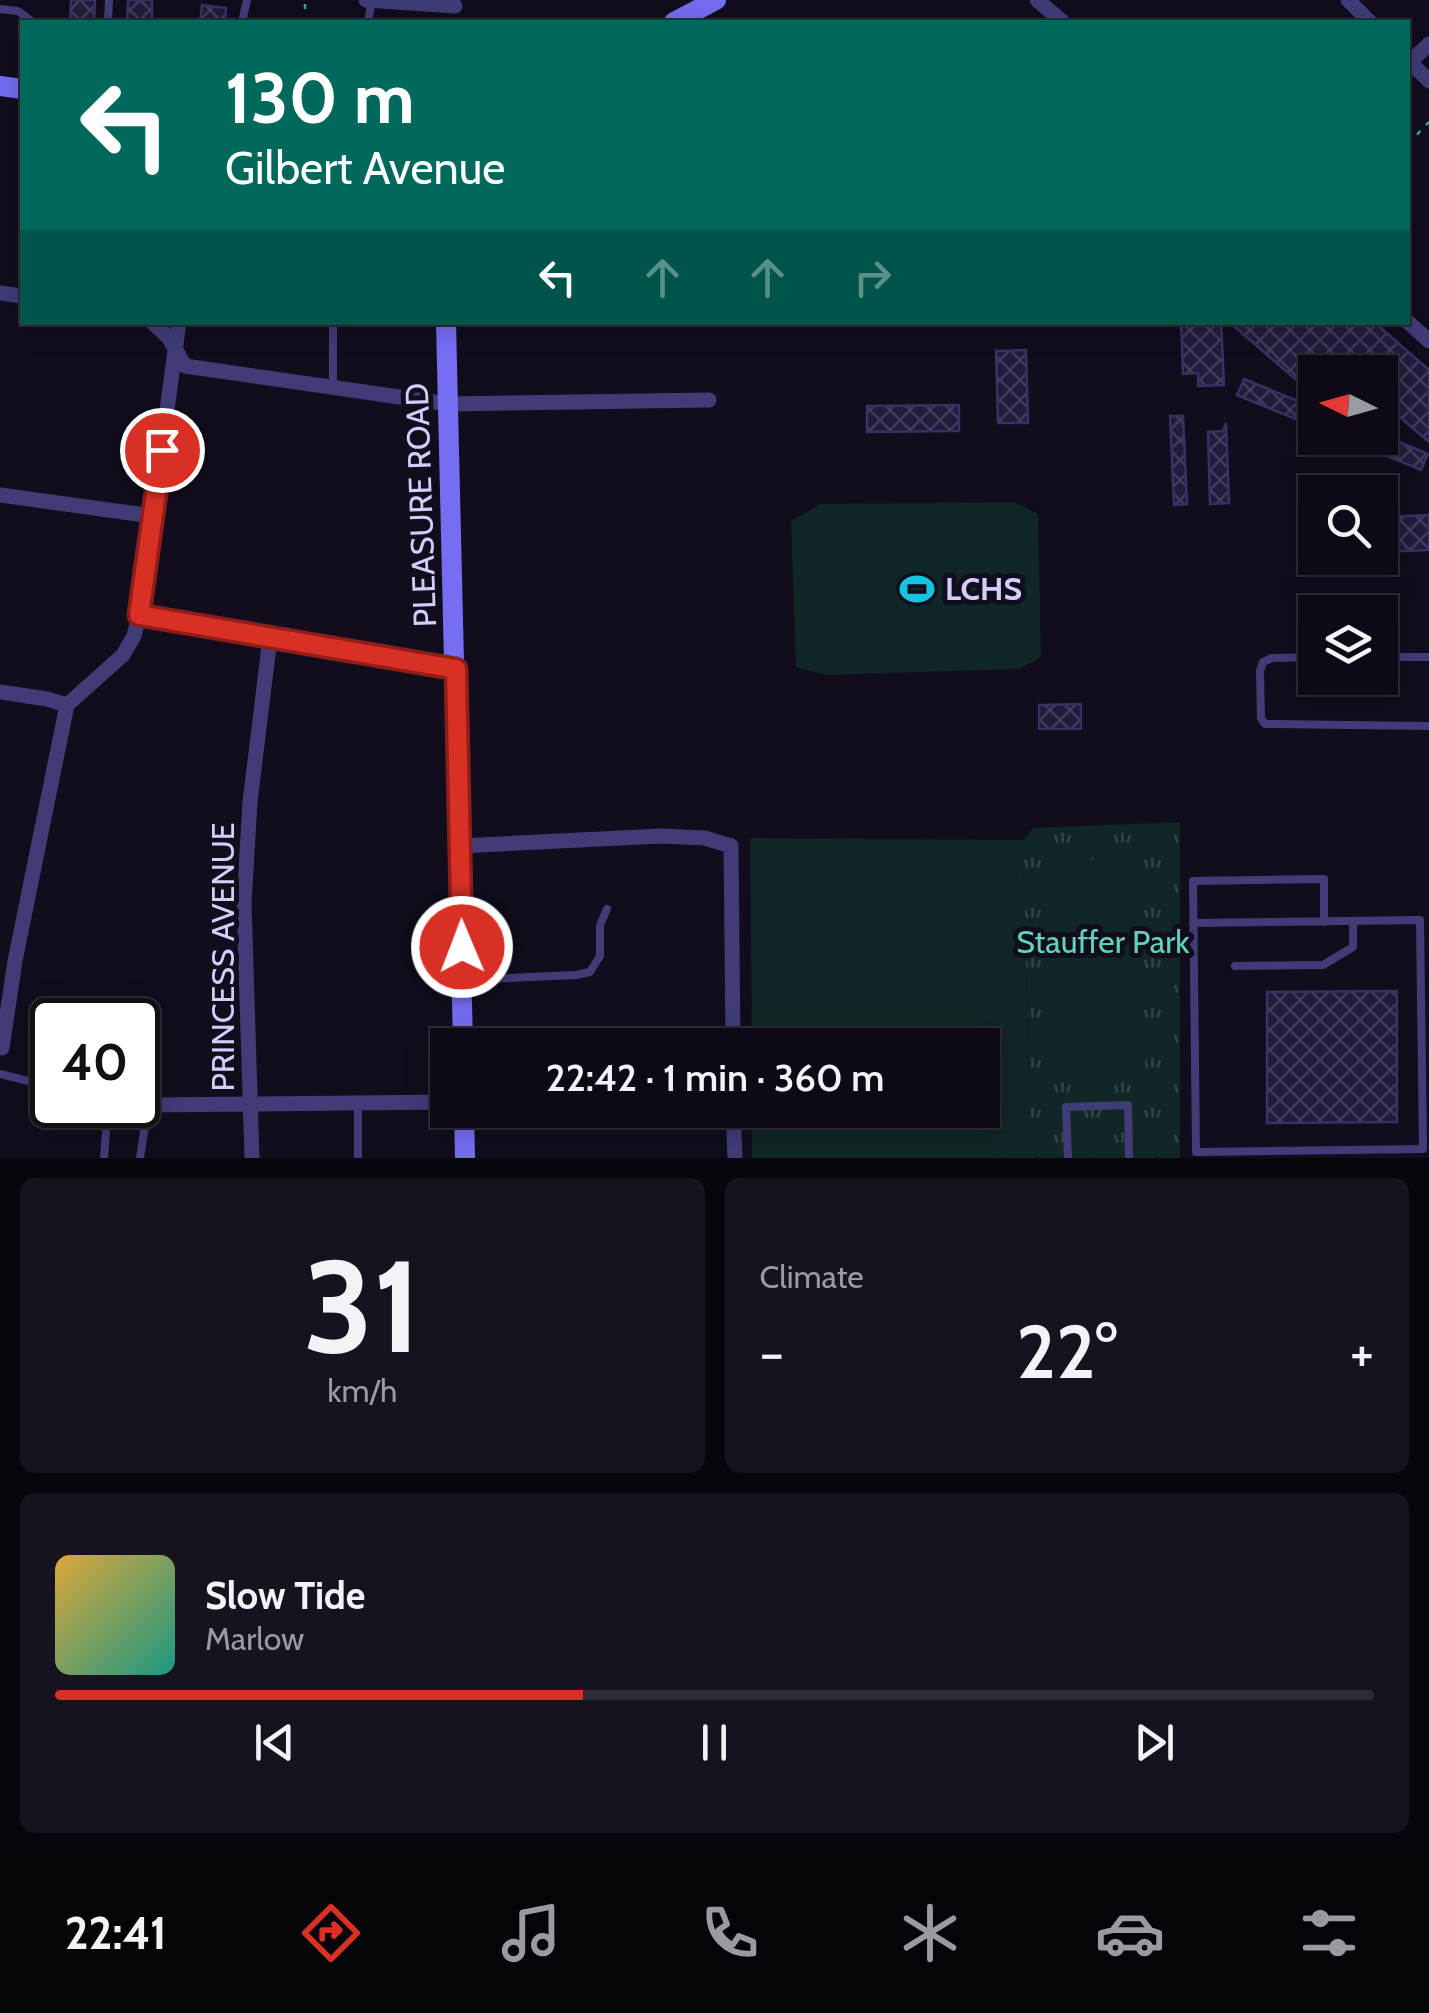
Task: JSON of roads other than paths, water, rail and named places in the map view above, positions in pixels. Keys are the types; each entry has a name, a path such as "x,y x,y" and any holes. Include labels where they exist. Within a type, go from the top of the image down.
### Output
{"street":[{"path":"373,0 455,10"},
{"path":"678,20 716,0"},
{"path":"1036,0 1060,20"},
{"path":"1348,0 1368,20"},
{"path":"1410,62 1429,81"},
{"path":"1410,324 1429,341"},
{"path":"155,325 169,338 185,366 448,404 709,400"},
{"path":"2,1048 67,705 123,654 134,636 179,325"},
{"name":"PLEASURE ROAD","path":"446,325 463,1028"},
{"path":"0,495 152,516"},
{"path":"139,615 456,669"},
{"name":"PRINCESS AVENUE","path":"252,1158 244,903 252,786 270,638"},
{"path":"0,692 47,698 67,705"},
{"path":"460,846 661,836 705,838 731,846 733,1028"},
{"path":"160,1105 430,1102"},
{"path":"464,1128 465,1158"},
{"path":"734,1128 735,1158"}],"lane":[{"path":"0,9 18,11 30,20"},
{"path":"333,325 333,388"},
{"path":"1398,657 1429,656"},
{"path":"1298,657 1263,662 1261,718 1265,724 1429,726"},
{"path":"1194,923 1324,922 1420,920 1425,1054 1422,1149 1196,1152 1192,881 1324,880 1324,922"},
{"path":"462,980 590,972 600,956 600,925 607,909"},
{"path":"1235,966 1323,965 1353,946 1353,921"},
{"path":"0,1074 30,1082"},
{"path":"358,1103 358,1158"},
{"path":"1068,1158 1066,1106 1128,1105 1129,1158"},
{"path":"104,1158 106,1128"},
{"path":"140,1158 144,1128"}],"place":[{"name":"LCHS","path":"917,589"}],"park label":[{"name":"Stauffer Park","path":"1103,942"}]}
